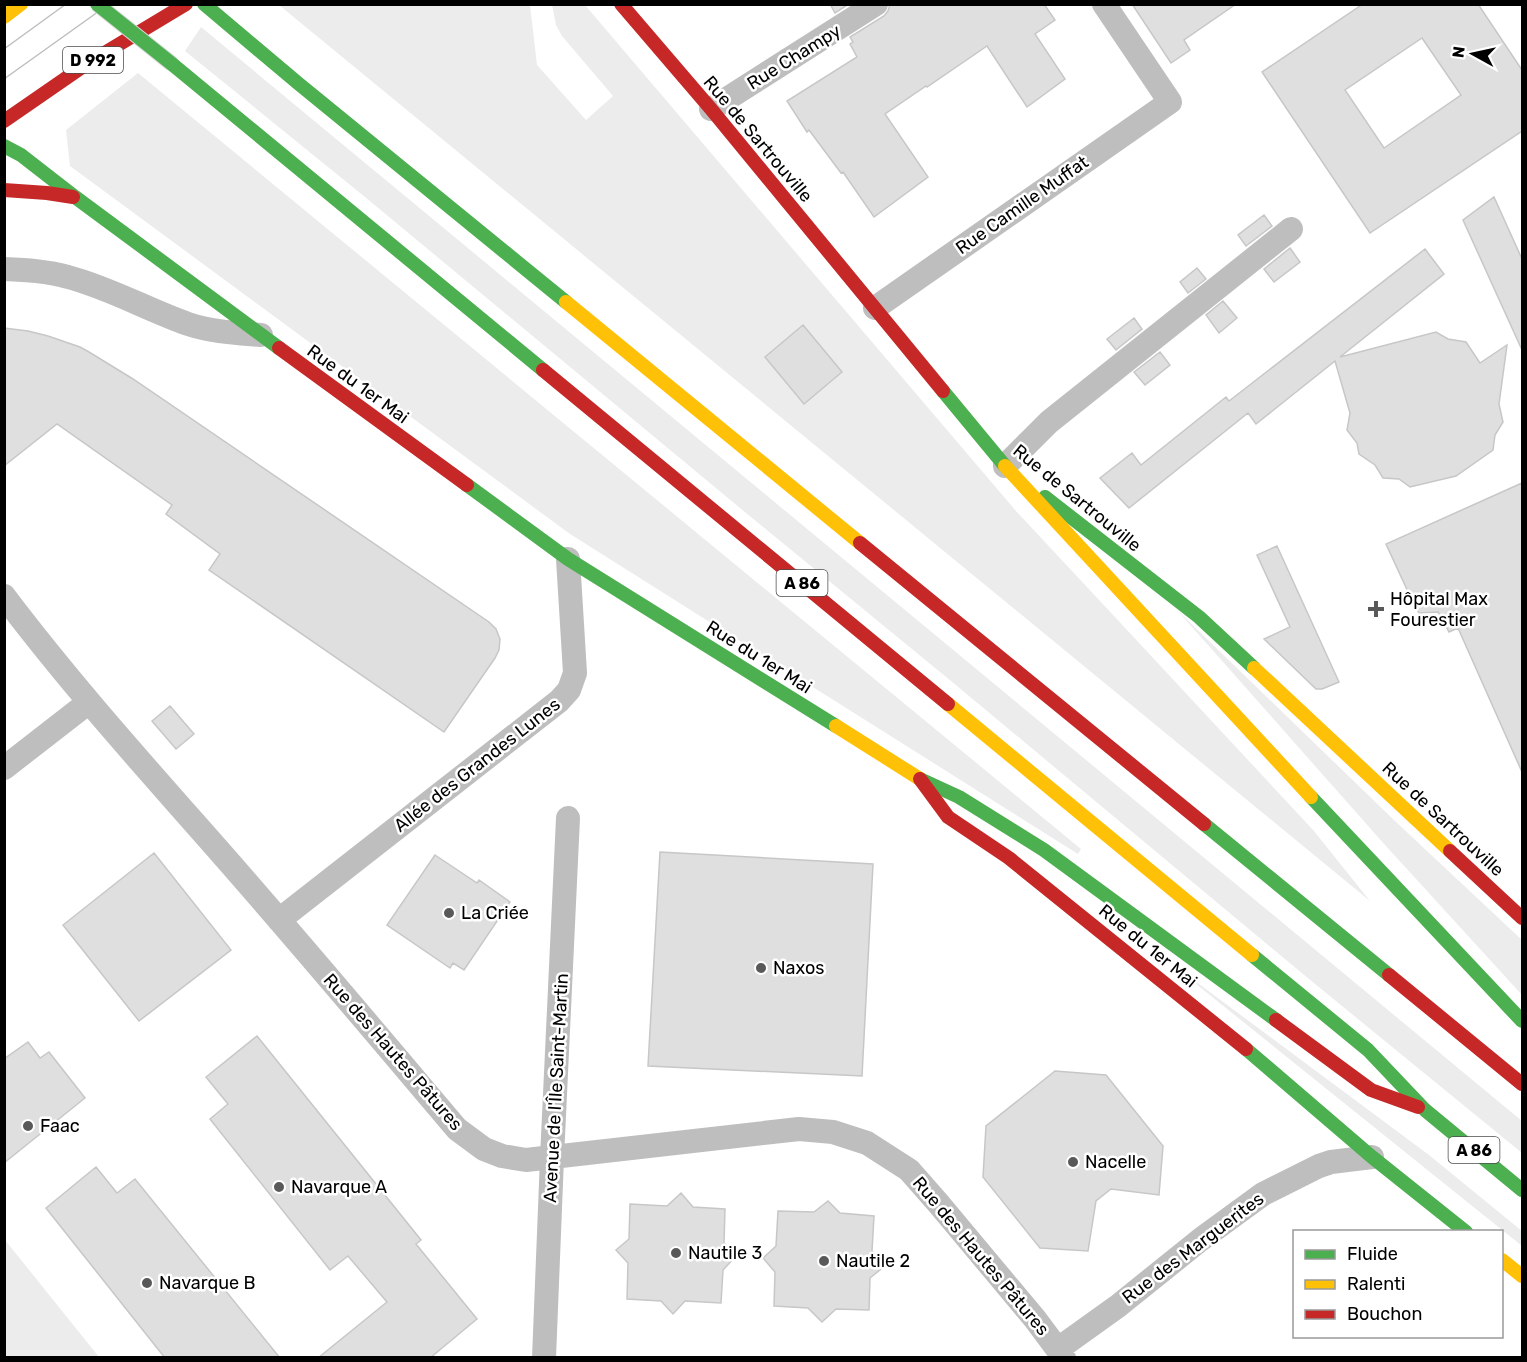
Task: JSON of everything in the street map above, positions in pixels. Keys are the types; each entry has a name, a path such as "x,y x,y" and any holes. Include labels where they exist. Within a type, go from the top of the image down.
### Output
{"main road":[{"path":"4,17 21,4"},
{"name":"A 86","path":"97,4 1368,1050 1425,1110 1522,1190"},
{"path":"88,63 165,4"},
{"name":"D 992","path":"4,121 88,63 186,4"},
{"path":"204,4 1522,1084"},
{"name":"Rue de Sartrouville","path":"623,4 1005,466 1199,617 1522,918"},
{"path":"283,54 299,84"},
{"name":"Rue du 1er Mai","path":"4,146 21,155 261,335 568,559 920,779 948,817 1018,865 1252,1054 1372,1157 1463,1230"},
{"path":"4,190 75,197"},
{"path":"1005,466 1522,1021"},
{"path":"920,779 959,797 1044,850 1371,1090 1425,1110"},
{"path":"1503,1261 1522,1276"}],"street":[{"name":"Rue Champy","path":"711,109 876,4"},
{"name":"Rue Camille Muffat","path":"874,308 1170,102 1104,4"},
{"path":"1005,466 1049,422 1291,229"},
{"path":"4,269 46,272 69,277 189,324 218,331 261,335"},
{"name":"Allée des Grandes Lunes","path":"279,920 559,701 569,690 575,673 568,559"},
{"name":"Rue des Hautes Pâtures","path":"4,596 89,702 457,1129 484,1149 502,1156 526,1160 799,1129 833,1132 867,1143 909,1170 1061,1353"},
{"path":"4,768 89,702"},
{"name":"Avenue de l'Île Saint-Martin","path":"544,1358 568,818"},
{"name":"Rue des Marguerites","path":"1061,1353 1200,1240 1263,1194 1319,1166 1331,1162 1372,1157"}],"shaded area":[{"path":"279,5 530,5 537,65 586,120 613,96 562,36 556,25 552,5 585,5 1016,511 1314,831 1370,901"},
{"path":"201,27 1522,1121 1522,1153 365,197 185,51"},
{"path":"138,73 1081,849 1078,854 570,534 70,166 66,130"},
{"path":"1177,610 1522,940 1522,995 1385,845"},
{"path":"1160,955 1429,1155 1522,1231 1522,1246"},
{"path":"5,1240 99,1357 5,1357"}],"building":[{"path":"830,4 849,4 835,13"},
{"path":"890,4 1044,4 1055,20 1035,34 1065,79 1027,107 987,46 885,114 928,177 874,217 843,172 841,173 809,130 807,132 787,101 857,57 850,44 853,42 850,37 884,16"},
{"path":"1132,4 1236,4 1184,40 1190,50 1171,63"},
{"path":"1363,4 1478,4 1522,70 1522,131 1370,233 1262,72","holes":["1422,38 1461,95 1384,148 1345,90"]},
{"path":"1494,197 1522,259 1522,350 1463,220"},
{"path":"1264,215 1272,226 1246,246 1238,235"},
{"path":"1290,248 1300,262 1274,282 1264,269"},
{"path":"1425,249 1444,274 1340,357 1436,332 1448,339 1466,342 1480,363 1507,345 1499,404 1503,422 1495,435 1493,450 1456,476 1410,487 1399,479 1383,478 1375,465 1359,454 1357,443 1347,430 1350,413 1335,361 1256,424 1248,413 1129,508 1100,478 1132,453 1141,465 1226,397 1229,401"},
{"path":"1197,268 1206,279 1188,293 1180,282"},
{"path":"1223,301 1237,318 1219,333 1206,315"},
{"path":"1134,318 1142,329 1116,350 1107,339"},
{"path":"803,325 842,372 804,404 765,357"},
{"path":"4,328 48,336 89,352 133,379 489,622 496,629 500,639 499,650 444,732 209,570 220,554 166,514 172,505 57,424 4,466"},
{"path":"1160,352 1170,365 1145,385 1134,372"},
{"path":"1522,483 1522,772 1458,628 1449,632 1438,612 1419,613 1386,544"},
{"path":"1277,546 1339,682 1322,689 1316,689 1264,639 1290,627 1257,555"},
{"path":"170,706 194,734 176,749 152,721"},
{"name":"Naxos","path":"660,852 873,864 862,1076 648,1066"},
{"path":"154,853 231,950 139,1021 63,925"},
{"name":"La Criée","path":"435,855 477,883 479,880 510,902 464,970 453,963 450,968 387,925"},
{"path":"257,1036 421,1240 416,1244 477,1319 430,1358 318,1358 387,1302 348,1256 330,1270 210,1119 228,1104 206,1077"},
{"name":"Faac","path":"28,1042 40,1058 49,1052 85,1098 4,1163 4,1059"},
{"name":"Nacelle","path":"1055,1071 1106,1075 1163,1146 1159,1195 1111,1189 1096,1201 1088,1251 1040,1248 983,1177 986,1126"},
{"name":"Navarque B","path":"96,1167 117,1193 135,1179 280,1358 165,1358 46,1208"},
{"name":"Nautile 3","path":"681,1193 693,1207 725,1209 724,1243 736,1256 723,1270 721,1303 685,1301 673,1314 661,1301 627,1299 628,1263 616,1250 629,1239 630,1204 667,1206"},
{"name":"Nautile 2","path":"828,1201 840,1213 874,1216 872,1251 886,1265 870,1278 869,1310 836,1309 822,1322 808,1308 774,1306 775,1272 763,1258 776,1246 778,1211 814,1212"}],"tram line":[{"path":"4,49 66,4"},
{"path":"4,79 109,4"}],"traffic: fast":[{"path":"97,4 172,64"},
{"path":"204,4 566,302"},
{"path":"172,64 543,370"},
{"path":"4,146 21,155 279,348"},
{"path":"943,391 1005,466"},
{"path":"467,485 568,559 836,726"},
{"path":"1045,497 1199,617 1254,668"},
{"path":"920,779 959,797 1044,850 1276,1020"},
{"path":"1311,797 1522,1021"},
{"path":"1204,824 1389,975"},
{"path":"1252,955 1368,1050 1425,1110 1522,1190"},
{"path":"1246,1049 1372,1157 1463,1230"}],"traffic: slow":[{"path":"4,17 21,4"},
{"path":"566,302 860,543"},
{"path":"1005,466 1311,797"},
{"path":"1254,668 1450,851"},
{"path":"948,704 1252,955"},
{"path":"836,726 920,779"},
{"path":"1503,1261 1522,1276"}],"traffic: jam":[{"path":"4,121 88,63 186,4"},
{"path":"621,4 711,109 943,391"},
{"path":"4,190 73,197"},
{"path":"279,348 467,485"},
{"path":"543,370 948,704"},
{"path":"860,543 1204,824"},
{"path":"920,779 948,817 1009,858 1246,1049"},
{"path":"1450,851 1522,918"},
{"path":"1389,975 1522,1084"},
{"path":"1276,1020 1371,1090 1418,1107"}],"place":[{"name":"Hôpital Max Fourestier","path":"1376,609"},
{"name":"La Criée","path":"449,913"},
{"name":"Naxos","path":"761,968"},
{"name":"Faac","path":"28,1126"},
{"name":"Nacelle","path":"1073,1162"},
{"name":"Navarque A","path":"279,1187"},
{"name":"Nautile 3","path":"676,1253"},
{"name":"Nautile 2","path":"824,1261"},
{"name":"Navarque B","path":"147,1283"}]}
